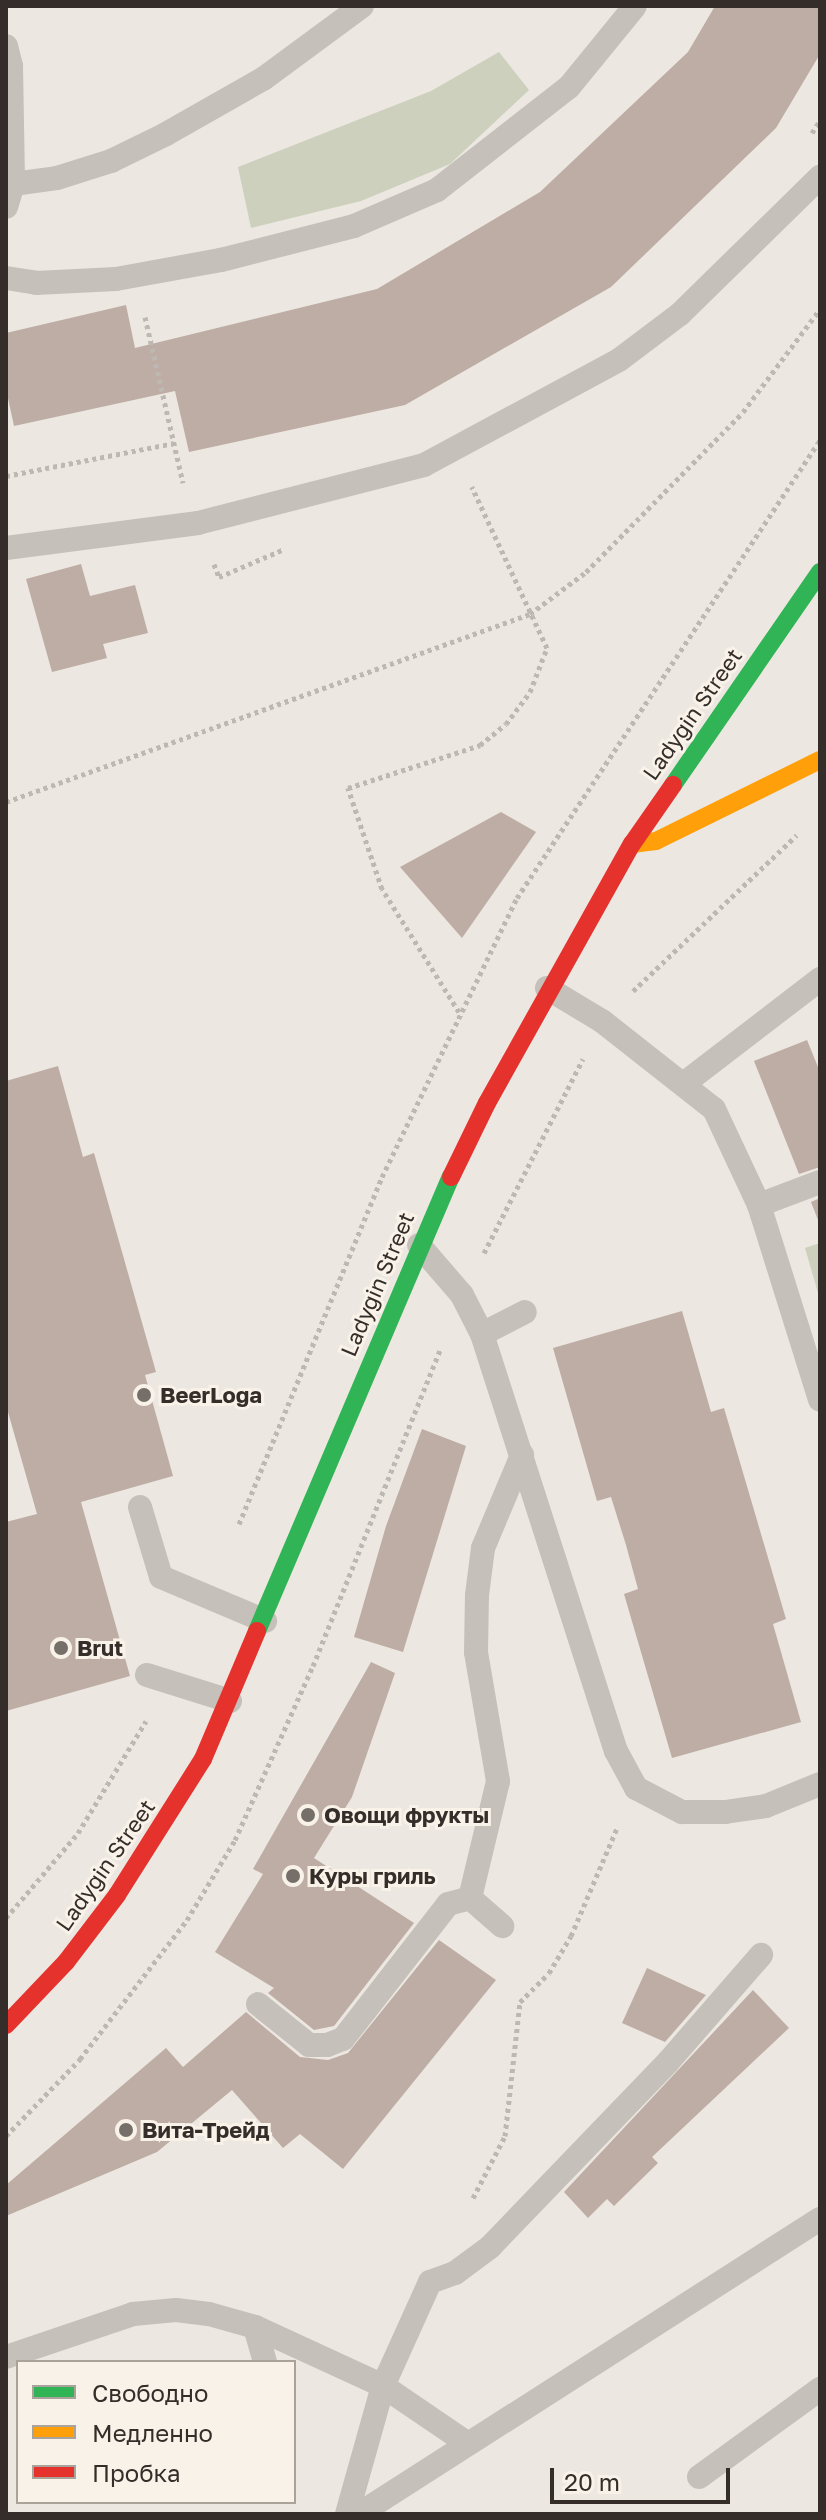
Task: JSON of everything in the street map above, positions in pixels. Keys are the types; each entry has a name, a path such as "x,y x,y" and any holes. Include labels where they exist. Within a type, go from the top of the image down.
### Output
{"street":[{"name":"Ladygin Street","path":"6,2025 66,1962 117,1895 203,1759 265,1621 419,1245 547,988 632,844 820,572"},
{"path":"632,844 656,841 820,760"}],"lane":[{"path":"6,46 11,66 9,196 111,161 166,134 263,79 362,6"},
{"path":"6,278 36,283 136,276 354,226 437,190 569,87 635,6"},
{"path":"8,539 198,523 424,465 619,360 680,314 820,177"},
{"path":"686,1082 820,979"},
{"path":"547,988 602,1021 686,1082 728,1131 759,1205 820,1400"},
{"path":"759,1205 820,1182"},
{"path":"419,1245 462,1295 482,1334 616,1751 636,1788 682,1812 725,1812 766,1806 820,1784"},
{"path":"482,1334 525,1312"},
{"path":"470,1898 498,1781 476,1652 477,1595 483,1548 522,1455"},
{"path":"140,1507 161,1577 265,1621"},
{"path":"147,1675 230,1701"},
{"path":"470,1898 502,1926"},
{"path":"258,2004 309,2045 343,2039 448,1904 470,1898"},
{"path":"347,2514 383,2386 430,2282 455,2273 490,2247 658,2073 761,1955"},
{"path":"359,2514 820,2219"},
{"path":"6,2357 133,2314 176,2310 255,2327 383,2386 467,2443"},
{"path":"255,2327 264,2360"},
{"path":"699,2477 820,2389"}],"path":[{"path":"808,139 820,120"},
{"path":"136,276 184,488"},
{"path":"6,802 530,614 586,572 743,412 820,309"},
{"path":"6,476 174,443"},
{"path":"170,490 199,484"},
{"path":"459,1012 382,889 348,788 480,745 506,724 530,692 547,648 478,498"},
{"path":"602,1021 785,843 808,828"},
{"path":"471,2203 505,2136 520,2002 549,1973 571,1936 636,1788"}],"green space":[{"path":"499,52 529,90 450,164 361,201 251,228 238,167 431,91"},
{"path":"820,1243 820,1300 805,1248"}],"building":[{"path":"715,6 820,6 820,54 776,128 611,287 405,405 189,452 175,391 14,426 6,389 6,333 126,305 135,348 377,289 540,192 688,52"},
{"path":"81,564 90,596 135,585 148,633 103,644 107,658 52,672 26,579"},
{"path":"501,812 536,832 462,938 400,867"},
{"path":"807,1040 820,1072 820,1167 799,1174 754,1061"},
{"path":"58,1066 83,1157 94,1153 156,1372 145,1375 173,1476 81,1502 130,1676 6,1711 6,1522 37,1514 6,1405 6,1081"},
{"path":"820,1198 820,1220 818,1220 811,1202"},
{"path":"682,1311 711,1412 724,1408 786,1619 773,1624 801,1722 672,1758 624,1594 638,1589 626,1545 611,1497 597,1501 553,1348"},
{"path":"422,1429 466,1446 403,1652 354,1637 386,1526"},
{"path":"371,1662 395,1673 352,1797 314,1858 414,1923 334,2026 314,2030 268,1993 274,1988 215,1952 263,1874 253,1869"},
{"path":"439,1940 496,1980 343,2169 300,2134 283,2148 232,2090 157,2152 6,2216 6,2185 166,2048 183,2067 246,2012 300,2057 328,2060 348,2053"},
{"path":"647,1968 706,1995 665,2042 622,2023"},
{"path":"753,1990 789,2028 652,2157 658,2163 614,2206 607,2199 588,2218 564,2192"}],"traffic: fast":[{"path":"673,785 820,572"},
{"path":"257,1631 451,1177"}],"traffic: slow":[{"path":"632,844 656,841 820,760"}],"traffic: jam":[{"path":"451,1177 487,1103 632,844 673,785"},
{"path":"6,2025 66,1962 117,1895 203,1759 257,1631"}],"place":[{"name":"BeerLoga","path":"144,1395"},
{"name":"Brut","path":"61,1648"},
{"name":"Овощи фрукты","path":"308,1815"},
{"name":"Куры гриль","path":"293,1876"},
{"name":"Вита-Трейд","path":"126,2130"}]}
